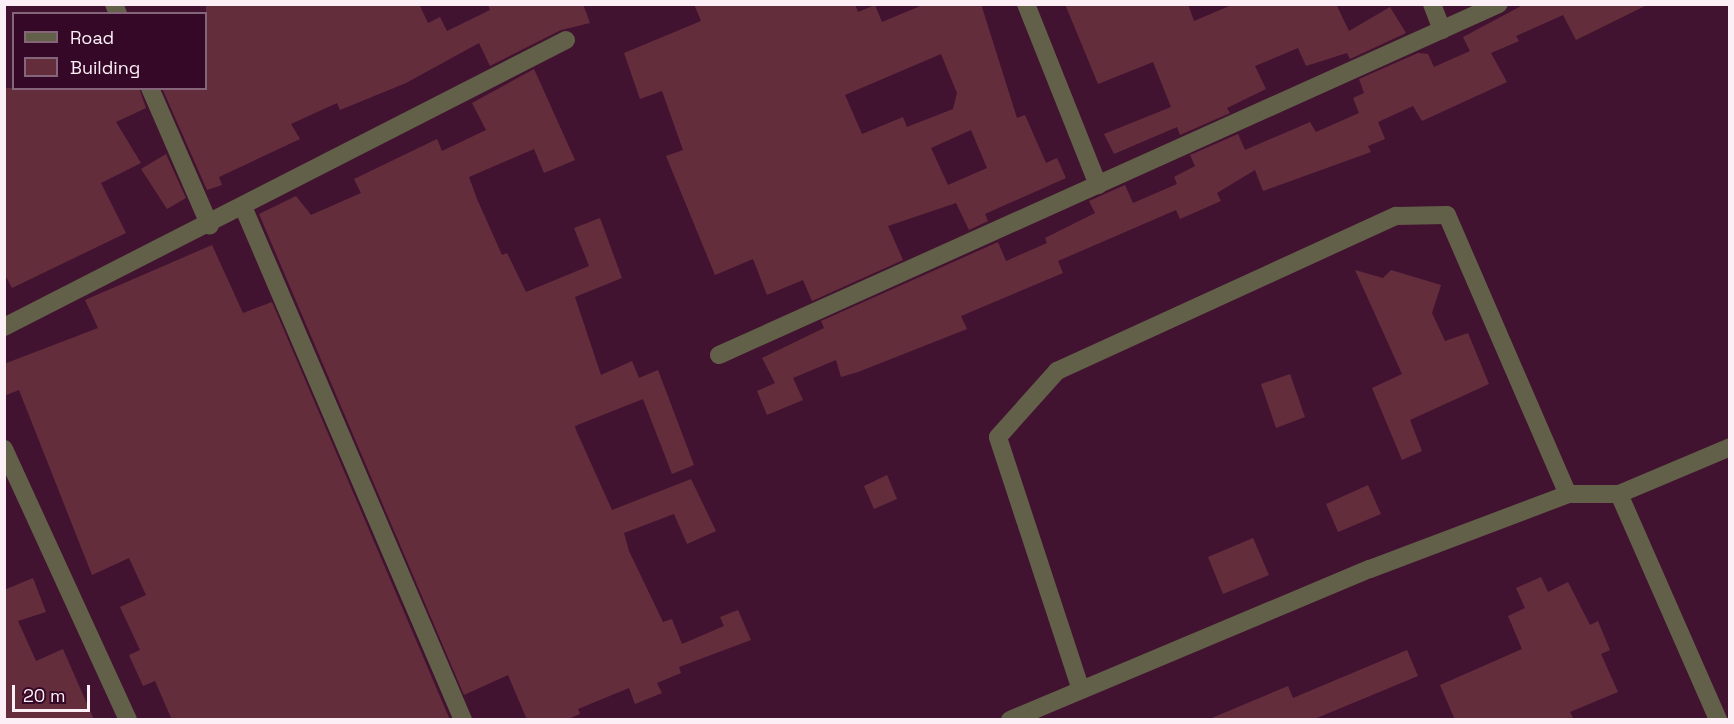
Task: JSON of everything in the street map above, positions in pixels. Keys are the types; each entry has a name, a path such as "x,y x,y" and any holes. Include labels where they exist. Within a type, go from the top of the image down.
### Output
{"street":[{"path":"1026,4 1098,185"},
{"path":"1432,4 1442,30"},
{"path":"719,355 1499,4"},
{"path":"4,327 136,256 210,226 566,40"},
{"path":"151,90 210,226"},
{"path":"244,208 463,720"},
{"path":"1081,690 998,437 1057,371 1396,216 1447,214 1568,494"},
{"path":"1010,720 1568,494 1619,494 1730,447"},
{"path":"4,449 128,720"},
{"path":"1619,494 1718,720"}],"building":[{"path":"206,4 419,4 428,23 440,17 447,31 490,10 488,4 583,4 590,23 561,30 490,66 479,43 406,83 340,110 337,103 291,124 300,139 219,177 222,185 207,190 163,90 207,90"},
{"path":"694,4 855,4 858,12 875,5 882,22 925,4 981,4 1017,118 1025,115 1046,163 1057,158 1066,178 985,214 988,221 969,230 956,203 888,226 903,260 812,301 803,280 767,295 753,259 715,275 666,156 683,150 662,91 640,99 624,53 701,21","holes":["941,54 957,93 953,109 907,127 903,117 862,134 845,95","971,130 987,168 948,185 931,148"]},
{"path":"1065,4 1188,4 1194,21 1234,4 1336,4 1349,31 1390,7 1406,33 1350,59 1347,53 1306,66 1298,48 1255,66 1266,89 1227,108 1230,113 1180,135 1177,127 1114,154 1104,134 1171,107 1153,62 1098,84"},
{"path":"1525,4 1649,4 1576,40 1563,15 1516,36 1519,41 1491,53 1507,82 1422,121 1413,106 1378,122 1385,139 1368,146 1371,152 1263,191 1255,170 1217,193 1221,201 1180,219 1176,210 1058,261 1063,273 961,316 967,329 841,377 836,360 793,378 803,400 767,415 757,391 775,383 762,358 824,328 821,321 998,242 1006,261 1047,243 1045,238 1095,213 1089,201 1125,185 1133,203 1177,184 1174,177 1195,166 1190,155 1238,134 1245,150 1310,122 1316,132 1359,113 1353,98 1364,93 1359,79 1418,53 1428,54 1434,67 1470,51 1463,37"},
{"path":"534,69 575,160 544,173 534,149 469,177 477,199 502,255 507,253 526,292 589,266 574,228 600,218 622,278 575,297 601,375 632,361 639,378 658,370 694,465 672,474 643,399 575,426 576,430 612,510 691,479 716,531 687,544 674,514 624,533 629,551 663,622 672,619 682,644 724,626 720,617 738,610 751,640 679,667 681,673 657,683 662,693 635,704 629,688 578,709 580,714 566,720 527,720 508,675 464,695 259,214 296,196 311,215 361,193 354,179 437,139 442,151 486,130 472,103"},
{"path":"4,88 12,88 12,90 140,90 146,108 116,122 141,163 101,183 126,233 12,288 4,273"},
{"path":"166,154 186,198 167,209 141,169"},
{"path":"212,245 243,313 272,302 450,720 172,720 155,681 143,686 129,655 140,650 120,607 146,595 129,558 92,575 19,390 4,396 4,364 98,328 85,300"},
{"path":"1355,270 1383,278 1391,270 1441,285 1432,313 1445,341 1468,333 1489,384 1410,420 1422,451 1402,460 1372,388 1402,374"},
{"path":"1290,374 1305,417 1276,428 1261,384"},
{"path":"887,475 897,499 874,509 864,486"},
{"path":"1368,485 1381,514 1338,532 1326,504"},
{"path":"1253,538 1269,575 1223,594 1208,557"},
{"path":"1541,577 1548,592 1568,582 1590,625 1598,621 1610,650 1601,654 1618,692 1570,712 1574,720 1455,720 1440,685 1522,649 1508,616 1525,608 1516,588"},
{"path":"33,578 46,612 18,621 36,661 63,649 94,720 4,720 4,590"},
{"path":"1407,650 1418,676 1312,720 1207,720 1288,686 1293,698"}]}
